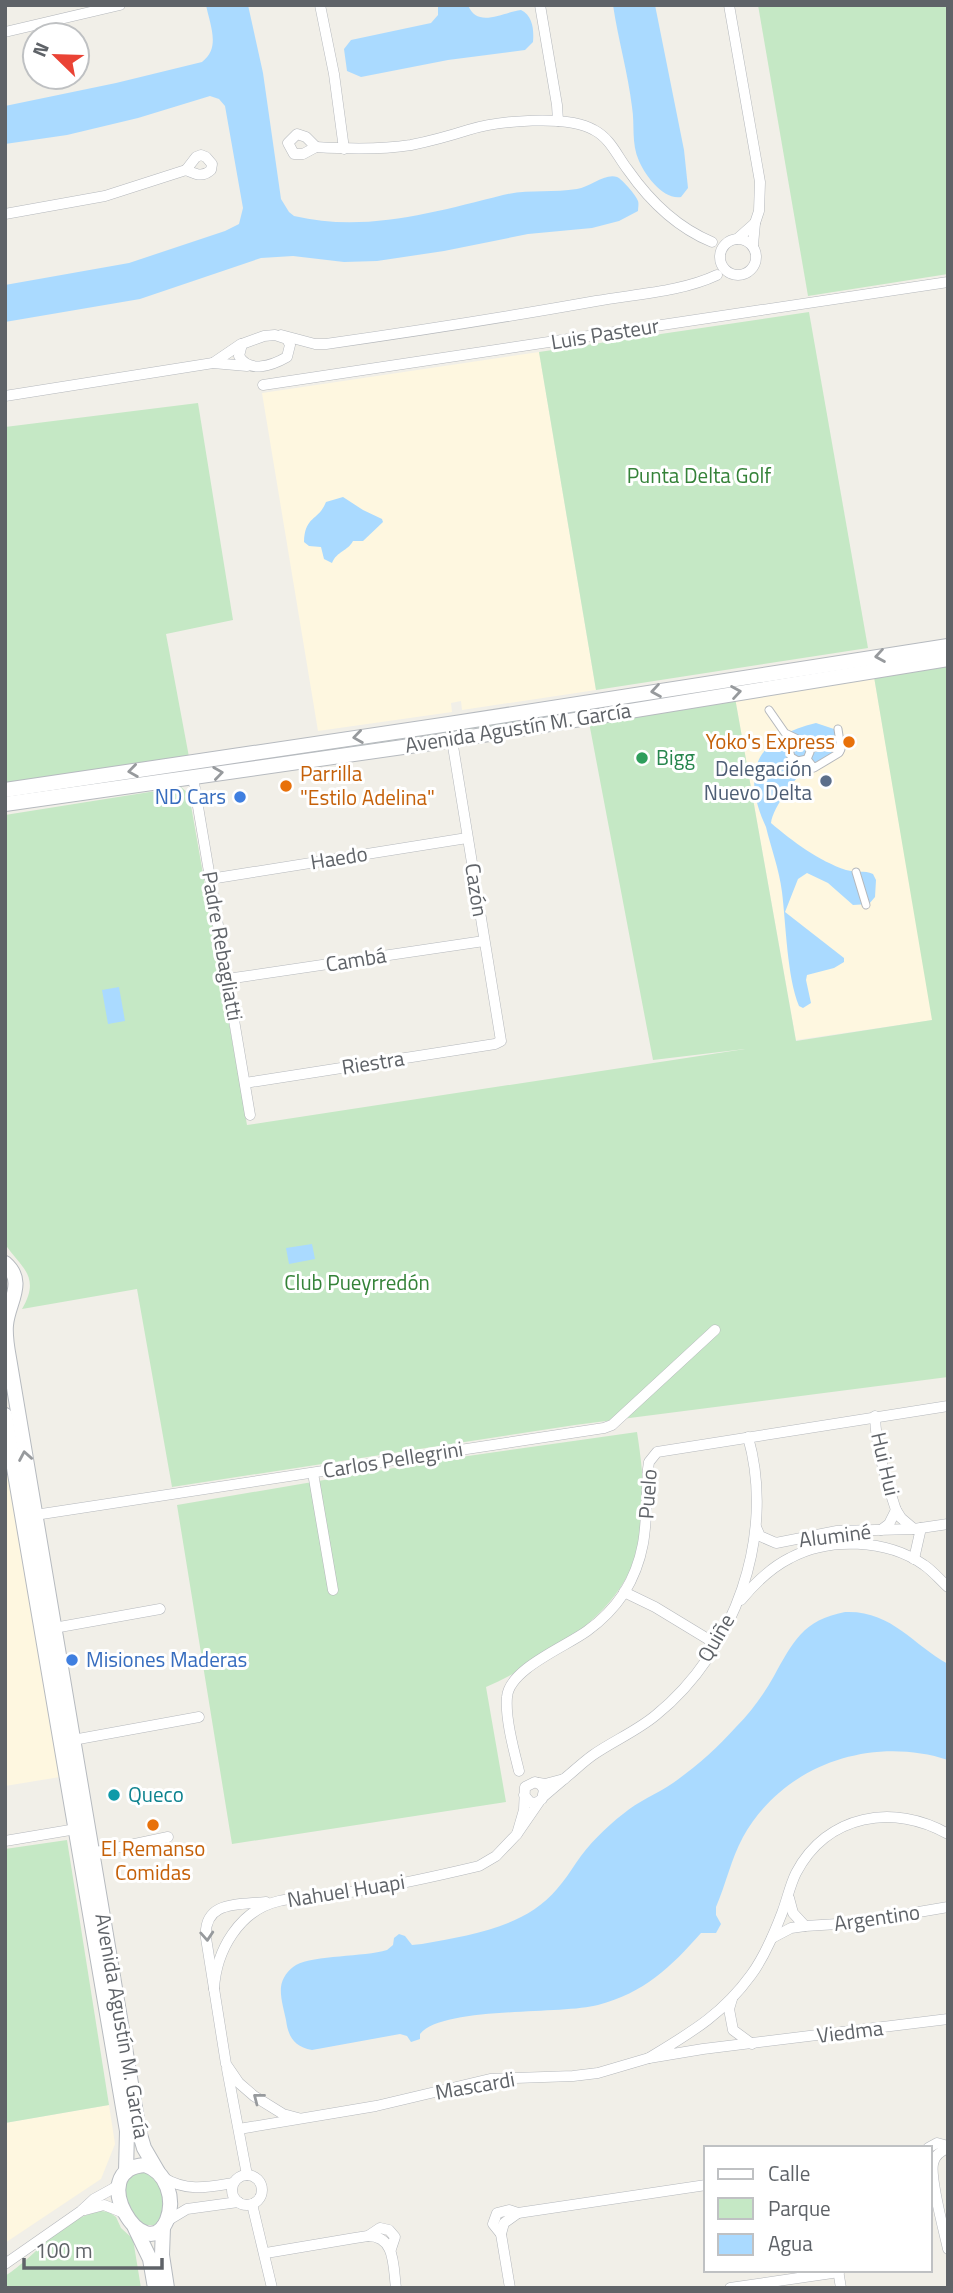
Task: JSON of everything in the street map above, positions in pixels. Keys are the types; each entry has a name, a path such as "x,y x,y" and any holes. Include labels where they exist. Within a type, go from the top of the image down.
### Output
{"main road":[{"name":"Avenida Agustín M. García","path":"5,790 948,646"},
{"name":"Avenida Agustín M. García","path":"5,804 452,740 948,659"},
{"path":"5,1263 16,1280 10,1303"},
{"name":"Avenida Agustín M. García","path":"10,1303 6,1340 139,2131 144,2148 160,2175"},
{"name":"Avenida Agustín M. García","path":"5,1415 128,2140 124,2176"},
{"path":"155,2288 150,2259 119,2199 124,2176 132,2167 145,2165 160,2175 170,2194 162,2255 166,2288"},
{"path":"135,2228 152,2232 164,2224"}],"street":[{"path":"5,32 120,5"},
{"path":"320,5 334,74 344,149"},
{"path":"540,5 558,121"},
{"path":"729,5 760,182 759,211 752,245"},
{"path":"316,147 389,148 439,140 485,127 558,121 589,127 606,138 637,183 657,205 684,226 712,242 732,274"},
{"path":"5,214 106,196 186,170"},
{"path":"717,275 721,259 732,240 755,223"},
{"path":"5,396 213,363 247,366 275,363 315,344 483,321 690,284 717,275 747,273 755,265 757,255 752,245 743,239 712,242"},
{"name":"Luis Pasteur","path":"263,385 948,282"},
{"path":"213,363 242,344 264,336 281,335 315,344"},
{"path":"281,335 290,345 287,357"},
{"path":"242,344 239,356 247,366"},
{"path":"769,710 785,733 796,741"},
{"path":"838,729 840,751"},
{"name":"Cazón","path":"452,740 500,1041"},
{"path":"802,740 808,744 810,748 807,759 798,761 791,757 789,749 796,741 802,740"},
{"path":"810,748 829,746 840,751"},
{"path":"807,759 814,768 840,751"},
{"name":"Padre Rebagliatti","path":"193,777 250,1115"},
{"name":"Haedo","path":"210,879 467,838"},
{"path":"856,872 866,905"},
{"name":"Cambá","path":"227,979 484,941"},
{"name":"Riestra","path":"245,1083 495,1044 500,1041"},
{"name":"Carlos Pellegrini","path":"35,1515 612,1425 715,1330"},
{"name":"Puelo","path":"524,1792 507,1699 512,1682 527,1669 589,1630 624,1592 643,1547 648,1508 648,1469 652,1457 665,1450 948,1406"},
{"name":"Hui Hui","path":"875,1416 876,1442 896,1510"},
{"name":"Quiñe","path":"541,1799 593,1755 655,1716 684,1687 716,1644 732,1612 750,1561 757,1481 748,1437"},
{"path":"313,1473 333,1590"},
{"path":"896,1510 901,1518 918,1529 914,1559"},
{"path":"881,1530 889,1524 896,1510"},
{"name":"Aluminé","path":"755,1527 760,1536 776,1543 837,1531 918,1529 948,1524"},
{"path":"766,1573 755,1572 750,1561 764,1547 776,1543"},
{"path":"732,1612 749,1589 766,1573 800,1553 840,1545 877,1546 914,1559 948,1587"},
{"path":"624,1592 655,1607 716,1644"},
{"path":"54,1628 160,1609"},
{"path":"73,1740 200,1717"},
{"path":"519,1771 543,1787 541,1799 530,1802 524,1792"},
{"path":"517,1834 524,1810 524,1792 530,1783 545,1784 564,1779"},
{"name":"Nahuel Huapi","path":"214,1989 217,1964 234,1931 262,1907 277,1901 363,1890 479,1866 496,1856 517,1834 541,1799"},
{"path":"649,2058 714,2016 751,1975 772,1938 795,1874 808,1855 836,1831 860,1820 879,1816 905,1817 948,1834"},
{"path":"5,1841 76,1829"},
{"path":"92,1853 168,1837"},
{"path":"789,1894 793,1913 805,1926"},
{"path":"247,2175 226,2064 205,1926 208,1918 225,1906 277,1901"},
{"name":"Argentino","path":"772,1938 791,1928 854,1923 948,1907"},
{"path":"649,2058 725,2047 734,2038 729,2009 732,1998"},
{"path":"714,2016 722,2015 730,2019"},
{"name":"Viedma","path":"725,2047 948,2019"},
{"path":"697,2029 697,2043 703,2049"},
{"path":"733,2030 752,2044"},
{"name":"Mascardi","path":"239,2129 376,2106 490,2079 598,2073 649,2058"},
{"path":"226,2064 233,2076 254,2096 283,2114 301,2119"},
{"path":"932,2146 937,2143 948,2147"},
{"path":"948,2147 934,2159 932,2170 948,2249"},
{"path":"160,2175 189,2188 233,2183 239,2177 247,2175 256,2178 261,2187 260,2197 252,2204 239,2202 187,2209 164,2224"},
{"path":"5,2264 94,2199 114,2188 124,2176"},
{"path":"233,2183 232,2192 239,2202"},
{"path":"509,2288 501,2234 504,2223 510,2217 518,2213 704,2185"},
{"path":"252,2204 266,2253 272,2288"},
{"path":"81,2211 104,2206 124,2213"},
{"path":"266,2253 368,2236 380,2228 395,2237 391,2249 396,2288"},
{"path":"731,2288 833,2272"}],"shaded area":[{"path":"539,352 596,690 462,710 461,701 451,703 452,712 318,731 262,393"},
{"path":"873,671 933,1020 796,1040 734,692"},
{"path":"5,1443 60,1777 5,1786"},
{"path":"109,2105 115,2144 101,2179 5,2243 5,2123"}],"green space":[{"path":"758,5 948,5 948,274 808,296"},
{"name":"Punta Delta Golf","path":"809,312 868,648 596,690 539,352"},
{"path":"198,403 233,620 166,634 189,757 5,786 5,427"},
{"name":"Club Pueyrredón","path":"948,661 948,1377 575,1425 172,1487 137,1289 22,1309 30,1288 29,1281 23,1267 5,1244 5,815 181,787 189,794 247,1125 745,1049 653,1060 588,717 734,692 796,1041 932,1020 873,671"},
{"path":"847,667 766,684 5,799 5,796"},
{"path":"637,1432 644,1498 637,1553 627,1577 611,1600 589,1623 543,1657 486,1687 506,1802 232,1844 177,1505 447,1459"},
{"path":"67,1840 109,2105 5,2123 5,1849"},
{"path":"139,2172 150,2173 163,2192 163,2210 156,2225 142,2225 125,2197 126,2184"},
{"path":"101,2211 116,2217 121,2228 133,2239 141,2288 5,2288 5,2276 62,2229 87,2215"}],"water":[{"path":"206,5 248,5 263,73 281,199 294,216 347,222 400,218 512,193 577,189 612,176 622,181 635,195 638,211 619,221 592,228 528,234 377,261 344,262 293,256 261,258 140,299 5,322 5,285 129,263 239,224 243,208 225,106 219,99 210,96 138,118 67,135 5,144 5,106 77,91 91,91 91,88 202,62 211,50 212,28"},
{"path":"438,5 468,5 472,12 484,18 521,10 533,28 533,42 525,50 448,60 361,77 347,71 344,49 351,40 431,23 438,15"},
{"path":"613,5 655,5 684,150 688,188 681,197 661,191 639,161 634,141 630,94"},
{"path":"343,497 383,522 363,541 353,541 332,563 324,559 321,547 309,546 304,542 305,533 309,523 326,502"},
{"path":"816,723 834,729 838,747 798,776 781,800 771,823 816,856 846,870 873,874 876,880 875,897 869,904 853,905 828,883 807,873 798,879 785,912 844,958 844,962 834,968 807,975 811,1003 803,1008 799,1006 792,980 781,883 758,807 755,773 759,759 767,747 796,729"},
{"path":"119,987 125,1021 108,1024 102,990"},
{"path":"312,1244 315,1259 289,1264 286,1248"},
{"path":"845,1612 875,1616 888,1622 948,1664 948,1760 919,1753 889,1751 860,1754 805,1774 781,1791 760,1812 739,1845 716,1907 716,1915 721,1924 716,1933 701,1933 656,1977 614,2000 580,2008 452,2019 433,2025 420,2034 420,2039 411,2042 407,2036 400,2034 312,2050 293,2040 287,2026 281,1991 284,1977 293,1967 315,1959 387,1950 399,1934 405,1936 412,1945 422,1944 495,1928 529,1913 557,1889 586,1849 610,1825 635,1805 682,1777 729,1735 757,1703 801,1634 819,1621"}],"place":[{"name":"Yoko's Express","path":"849,742"},
{"name":"Bigg","path":"642,758"},
{"name":"Delegación Nuevo Delta","path":"826,781"},
{"name":"Parrilla \"Estilo Adelina\"","path":"286,786"},
{"name":"ND Cars","path":"240,797"},
{"name":"Misiones Maderas","path":"72,1660"},
{"name":"Queco","path":"114,1795"},
{"name":"El Remanso Comidas","path":"153,1825"}]}
